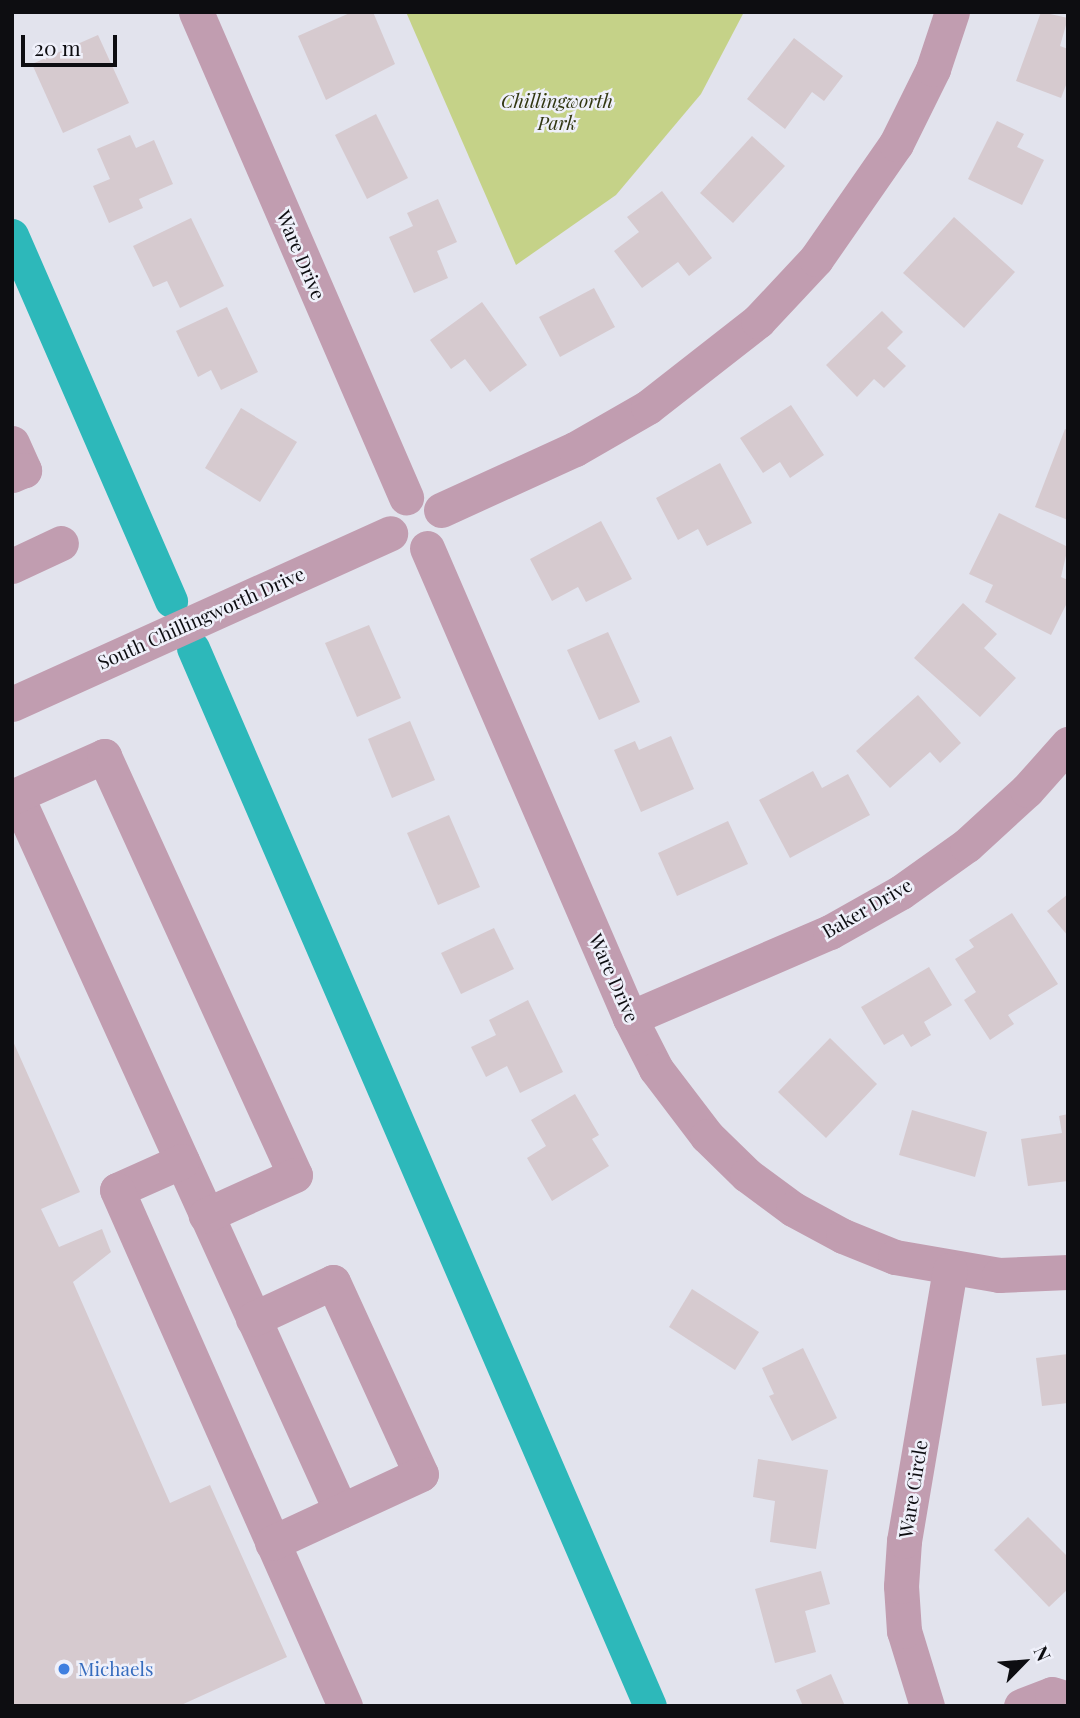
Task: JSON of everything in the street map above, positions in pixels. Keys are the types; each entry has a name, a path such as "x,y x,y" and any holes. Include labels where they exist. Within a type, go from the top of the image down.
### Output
{"street":[{"name":"Ware Drive","path":"196,12 406,496"},
{"path":"441,510 575,449 648,407 758,321 816,260 896,144 933,69 952,12"},
{"path":"12,443 24,470 12,475"},
{"path":"406,496 431,499 441,510 443,532 427,548 407,550 390,533 390,512 406,496"},
{"name":"South Chillingworth Drive","path":"12,704 390,533"},
{"path":"12,566 61,543"},
{"name":"Ware Drive","path":"427,548 630,1018 656,1069 688,1115 747,1175 793,1209 843,1236 895,1256 950,1270 999,1275 1068,1272"},
{"name":"Baker Drive","path":"630,1018 830,932 901,892 967,845 1027,790 1068,744"},
{"path":"206,1215 295,1175 104,756 14,796 341,1511"},
{"path":"182,1161 117,1190 342,1705"},
{"name":"Ware Circle","path":"928,1706 904,1631 901,1586 904,1541 950,1270"},
{"path":"253,1319 333,1282 421,1474 272,1543"},
{"path":"1021,1706 1052,1694 1068,1699"}],"green space":[{"name":"Chillingworth Park","path":"406,12 744,12 701,94 616,195 516,265"}],"building":[{"path":"352,12 373,12 395,64 326,100 298,36"},
{"path":"1041,12 1068,18 1060,46 1068,49 1068,80 1061,98 1016,81"},
{"path":"98,35 129,103 63,133 32,64"},
{"path":"794,38 843,76 824,101 812,92 785,129 747,99"},
{"path":"376,114 408,178 367,199 335,135"},
{"path":"997,121 1024,134 1017,147 1044,160 1022,205 968,179"},
{"path":"130,135 136,148 154,140 173,184 139,199 143,208 109,223 93,186 110,179 97,149"},
{"path":"752,136 785,166 733,223 700,193"},
{"path":"662,191 712,258 689,276 678,262 642,288 614,251 639,232 627,217"},
{"path":"438,199 457,242 437,251 448,278 414,293 389,237 413,226 407,213"},
{"path":"954,217 1015,272 964,328 903,273"},
{"path":"191,218 224,286 180,308 167,281 153,287 133,246"},
{"path":"594,288 615,327 560,357 539,317"},
{"path":"482,302 527,365 490,392 465,359 451,369 430,340"},
{"path":"227,307 258,372 221,390 211,370 198,377 176,331"},
{"path":"882,311 903,332 887,348 906,366 884,388 874,379 857,397 826,365"},
{"path":"791,405 824,455 790,478 780,462 763,473 740,438"},
{"path":"241,408 297,442 260,502 205,468"},
{"path":"1065,429 1068,431 1068,520 1035,507"},
{"path":"720,463 752,523 707,546 698,529 678,540 656,498"},
{"path":"999,513 1068,547 1061,577 1068,580 1068,601 1051,635 985,602 993,585 969,574"},
{"path":"601,521 632,579 586,602 578,587 552,601 530,559"},
{"path":"963,603 997,634 984,648 1016,678 980,717 914,658"},
{"path":"369,625 401,698 357,717 325,643"},
{"path":"608,632 640,702 599,720 567,650"},
{"path":"918,695 961,743 940,763 930,752 890,788 856,751"},
{"path":"410,721 435,780 392,798 368,739"},
{"path":"671,736 694,789 641,812 614,750 635,741 639,750"},
{"path":"813,771 822,788 848,774 870,815 790,858 759,800"},
{"path":"449,815 480,887 438,905 407,833"},
{"path":"728,821 748,864 677,896 658,853"},
{"path":"1068,894 1068,936 1047,911"},
{"path":"1012,913 1058,984 1008,1015 1014,1024 990,1040 964,1000 976,992 955,959 974,947 969,940"},
{"path":"494,928 514,969 461,994 441,953"},
{"path":"929,967 952,1005 924,1022 931,1035 911,1047 903,1034 884,1045 861,1007"},
{"path":"528,1000 563,1072 520,1093 507,1066 486,1077 471,1047 496,1035 489,1020"},
{"path":"830,1038 877,1084 826,1138 778,1092"},
{"path":"12,1039 80,1192 41,1209 59,1247 102,1229 111,1252 73,1282 170,1503 210,1485 287,1657 179,1706 12,1706"},
{"path":"575,1094 599,1135 592,1139 609,1166 552,1201 527,1158 546,1146 531,1120"},
{"path":"912,1110 987,1132 975,1177 899,1155"},
{"path":"1068,1114 1068,1181 1028,1186 1021,1139 1062,1133 1059,1116"},
{"path":"692,1289 759,1332 735,1370 669,1327"},
{"path":"803,1348 837,1418 792,1441 769,1396 774,1394 762,1368"},
{"path":"1068,1354 1068,1403 1042,1406 1036,1358"},
{"path":"758,1459 828,1470 816,1549 770,1542 775,1501 753,1497"},
{"path":"1028,1517 1068,1557 1068,1589 1049,1607 994,1550"},
{"path":"821,1571 830,1604 805,1611 816,1652 775,1663 755,1589"},
{"path":"831,1674 845,1706 803,1706 796,1690"}],"waterway":[{"path":"12,235 171,601"},
{"path":"193,648 650,1706"}],"place":[{"name":"Michaels","path":"64,1669"}]}
